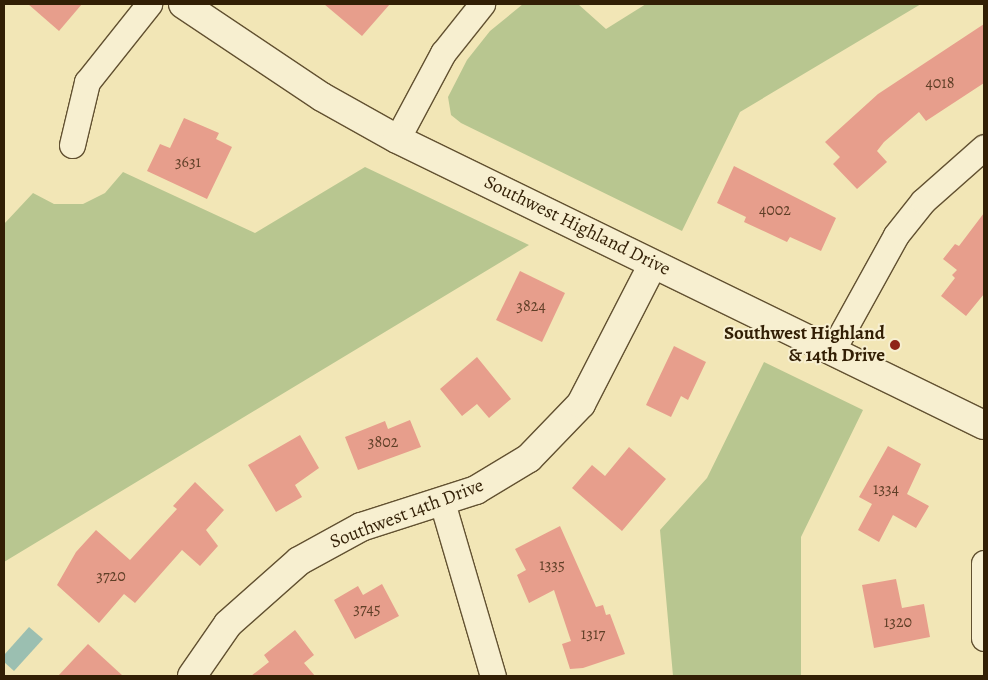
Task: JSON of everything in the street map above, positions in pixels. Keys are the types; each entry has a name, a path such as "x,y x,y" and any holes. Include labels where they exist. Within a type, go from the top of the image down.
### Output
{"main road":[{"name":"Southwest Highland Drive","path":"183,4 322,98 397,139 984,425"},
{"name":"Southwest 14th Drive","path":"192,676 228,624 299,561 361,527 442,502 502,476 558,431 600,373 653,264"}],"street":[{"path":"72,146 87,82 149,4"},
{"path":"397,139 443,53 482,4"},
{"path":"832,351 896,235 940,184 984,147"},
{"path":"442,502 493,676"},
{"path":"984,563 984,638"}],"green space":[{"path":"523,4 578,4 606,29 646,4 921,4 740,112 682,231 461,123 451,115 448,97 467,60 490,31"},
{"path":"365,167 529,245 4,562 4,224 33,193 54,204 83,204 105,193 123,172 255,233"},
{"path":"764,362 863,410 801,537 801,676 673,676 660,530 707,478"}],"shaded area":[{"path":"29,627 43,639 14,671 4,662 4,655"}],"building":[{"path":"28,4 82,4 59,31"},
{"path":"324,4 390,4 362,36"},
{"path":"984,24 984,83 926,121 919,112 884,142 877,151 887,162 857,189 833,164 840,157 825,142 878,94"},
{"path":"184,118 219,133 216,139 232,147 207,199 147,171 160,144 170,148"},
{"path":"734,166 836,218 821,251 790,237 787,242 744,222 746,217 717,203"},
{"path":"984,213 984,294 966,316 941,296 955,278 952,275 957,270 943,259 955,244 959,246"},
{"path":"520,271 565,293 542,342 496,320"},
{"path":"674,346 706,362 688,400 681,396 671,417 646,405"},
{"path":"477,357 511,399 489,418 477,404 462,416 440,389"},
{"path":"410,420 421,447 358,470 345,437 385,421 388,429"},
{"path":"300,435 319,468 295,485 302,497 276,512 248,465"},
{"path":"888,446 921,464 907,494 929,506 916,528 893,515 879,542 858,530 872,504 859,497"},
{"path":"629,447 666,479 622,531 572,488 592,465 605,476"},
{"path":"195,482 224,510 206,530 218,546 200,566 182,550 135,603 124,594 99,623 57,585 76,552 96,530 130,560 177,509 173,506"},
{"path":"560,526 596,607 603,605 606,615 610,614 625,654 583,668 570,669 562,644 571,641 554,590 529,603 517,575 526,570 515,549"},
{"path":"896,579 902,608 924,604 930,637 874,648 862,585"},
{"path":"382,584 399,616 355,639 334,600 358,586 363,595"},
{"path":"295,630 314,655 304,663 315,676 251,676 269,662 264,655"},
{"path":"88,644 123,676 58,676"}],"place":[{"name":"Southwest Highland & 14th Drive","path":"895,345"}]}
